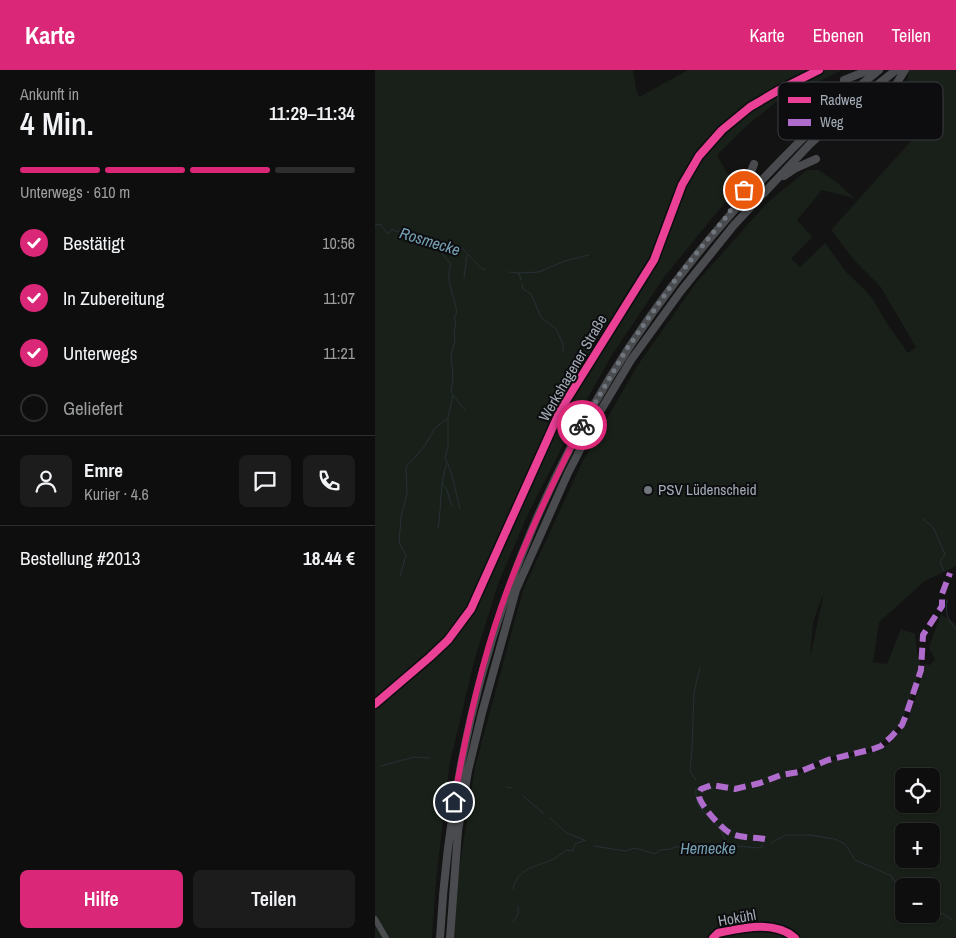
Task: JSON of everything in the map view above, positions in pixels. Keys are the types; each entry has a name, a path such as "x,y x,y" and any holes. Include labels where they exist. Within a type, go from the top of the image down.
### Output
{"highway":[{"path":"844,80 869,70"},
{"path":"864,82 879,70"},
{"path":"881,82 896,70"},
{"path":"898,82 905,70"},
{"path":"440,938 450,832 459,772 488,650 508,589 532,528 589,410 626,350 678,276 726,217 799,140"},
{"path":"450,938 458,830 468,771 482,713 516,590 568,473 598,415 631,360 681,291 734,225 814,140"},
{"path":"761,195 796,168 816,159"},
{"path":"726,217 744,190 753,164"}],"main road":[{"name":"Werkshagener Straße","path":"797,82 819,70"},
{"name":"Werkshagener Straße","path":"375,704 448,640 471,609 561,409 654,260 682,185 699,156 722,130 750,107 778,92"},
{"path":"375,919 386,938"}],"street":[{"name":"Hokühl","path":"713,938 718,933 767,927 782,930 795,938"}],"shaded area":[{"path":"375,70 633,70 639,97 688,70 842,70 818,82 778,82 778,101 745,127 717,155 736,189 665,276 612,355 583,406 527,516 498,584 475,658 450,762 436,881 432,938 375,938"},
{"path":"909,70 956,70 956,566 925,581 879,622 873,662 887,664 901,629 915,634 920,672 901,723 880,744 872,748 832,757 790,772 801,772 833,760 875,751 887,745 896,737 910,715 924,664 929,665 935,660 929,647 941,614 956,624 956,938 453,938 456,890 475,767 523,590 581,465 637,366 696,283 766,204 807,170 818,170 835,181 854,198 822,190 797,220 812,237 791,259 800,267 825,243 847,273 874,301 908,353 916,347 880,286 854,260 831,230 912,140 943,140 943,82 907,82","holes":["823,597 810,658 813,623"]}],"waterway":[{"name":"Rosmecke","path":"375,225 380,224 388,234 392,229 397,232 403,229 415,236 421,235 428,241 438,241 463,249 482,269 485,269"},
{"path":"400,577 406,555 399,543 401,517 407,494 406,467 424,447 435,428 448,418 453,395 451,393 453,377 451,355 455,341 454,331 456,322 454,318 457,312 449,281 451,264 437,248 433,249 428,241"},
{"path":"464,278 467,255"},
{"path":"519,273 539,272 565,261 589,255"},
{"name":"Rosmecke","path":"509,272 519,273 521,280"},
{"name":"Rosmecke","path":"522,284 523,289 531,294 541,317 556,329 563,344 563,352"},
{"path":"453,395 465,410"},
{"path":"438,528 444,471 447,463 445,458 448,446 448,419"},
{"path":"448,464 460,509"},
{"path":"443,484 452,506"},
{"path":"923,519 933,527 945,554 940,562 944,571"},
{"path":"947,600 947,616 956,630"},
{"path":"696,780 690,771 694,692 700,668"},
{"path":"381,766 414,757 430,758"},
{"path":"507,787 512,788"},
{"path":"696,788 696,796 700,808 717,825 728,846"},
{"path":"522,795 544,814"},
{"path":"550,818 567,833 584,840"},
{"name":"Hemecke","path":"771,843 786,835 809,835 835,839 845,844 855,860 892,876 895,880"},
{"name":"Hemecke","path":"513,889 518,877 522,873 553,859 566,850 573,851 575,844 586,840"},
{"name":"Hemecke","path":"594,846 625,851 635,848 655,854 660,850 675,847 722,845 761,848 763,845"},
{"name":"Hemecke","path":"513,922 518,914 518,906"},
{"name":"Hemecke","path":"940,913 952,920"}],"marked path":[{"path":"765,839 738,836 726,831 700,800 699,793 701,789 712,785 735,789 760,783 781,775 799,772 828,760 881,746 902,725 906,715 921,670 923,635 942,606 942,594 950,573"}],"cycle path":[{"path":"795,82 819,70"},
{"path":"375,704 448,640 471,609 561,409 654,260 682,185 699,156 722,130 750,107 778,91"},
{"path":"713,938 718,933 758,927 778,929 787,932 795,938"}],"way so far":[{"path":"582,425 589,410 626,350 678,276 726,217 744,190"}],"place":[{"name":"PSV Lüdenscheid","path":"648,490"}],"route":[{"path":"454,802 459,772 488,650 508,589 532,528 582,425"}]}
